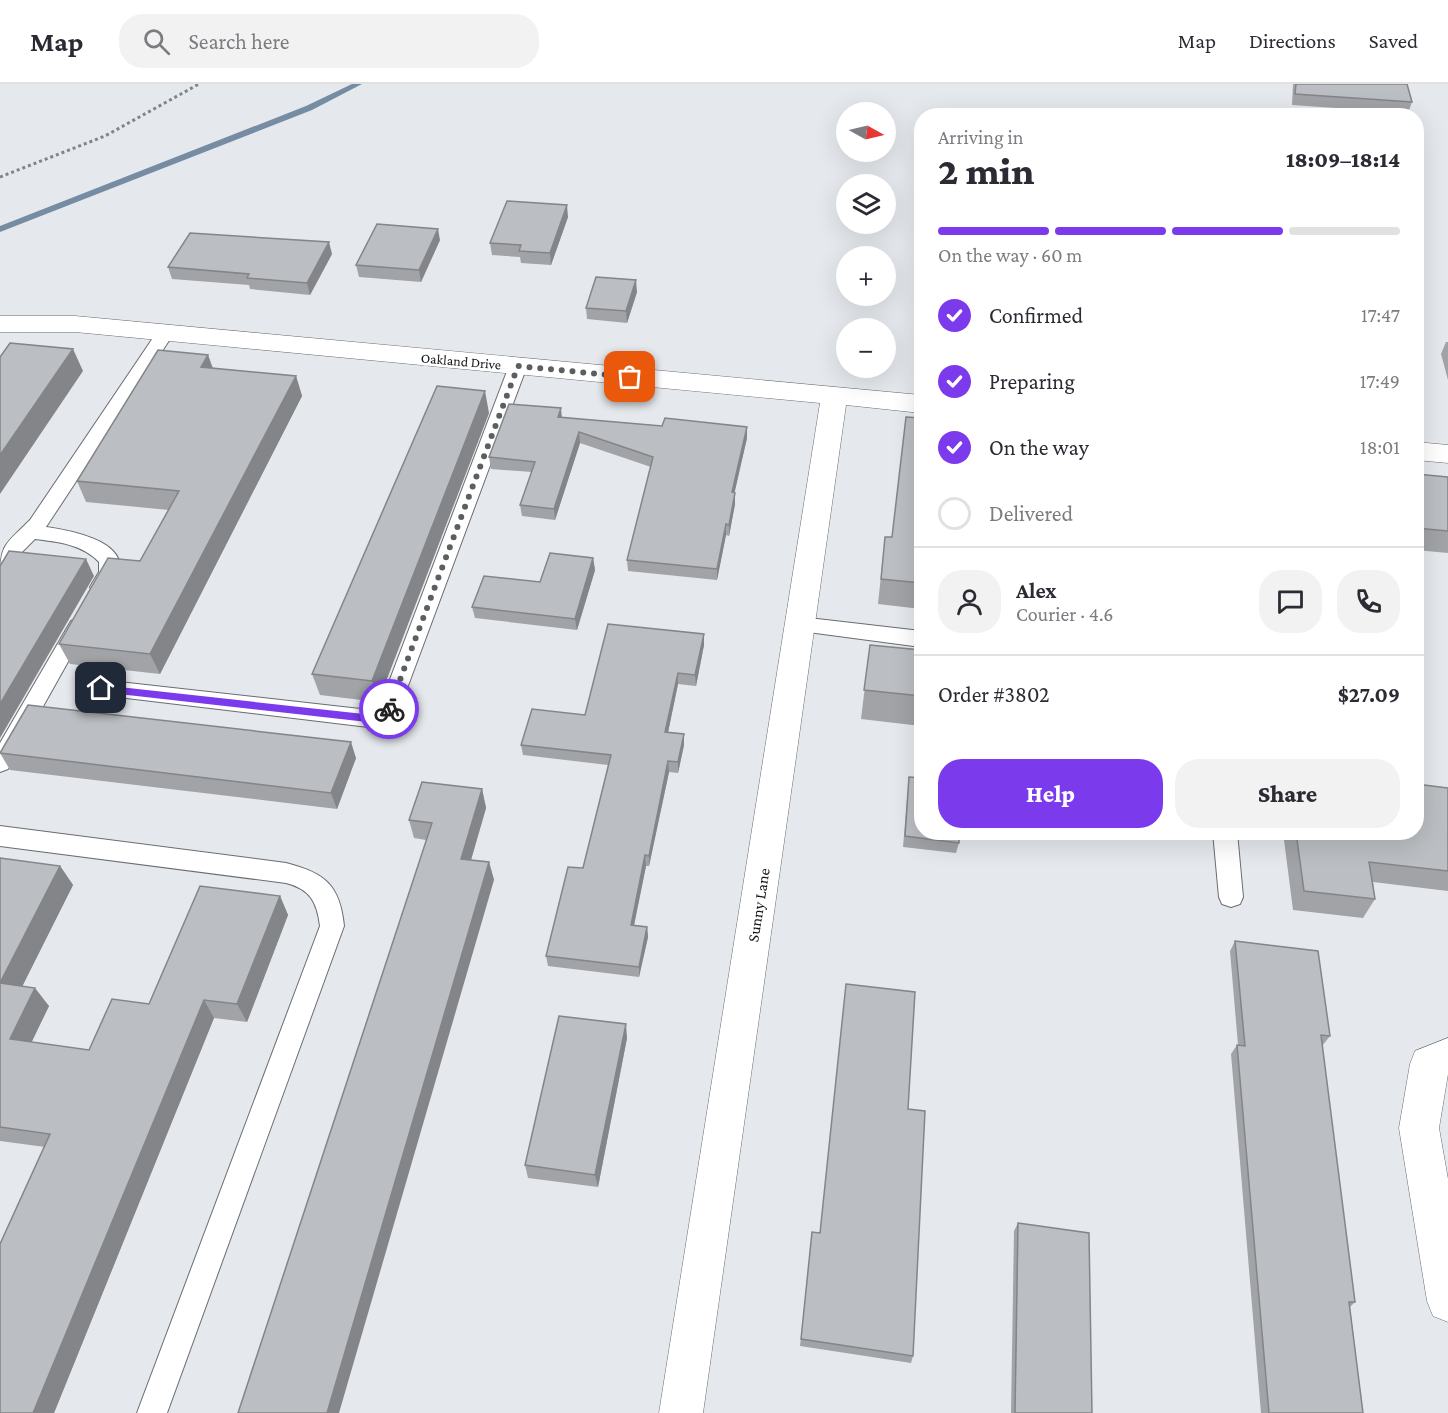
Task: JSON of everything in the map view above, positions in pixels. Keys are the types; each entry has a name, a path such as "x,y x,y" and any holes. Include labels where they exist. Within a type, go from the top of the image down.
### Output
{"street":[{"name":"Oakland Drive","path":"0,324 75,324 914,403"},
{"name":"Sunny Lane","path":"681,1413 834,396"},
{"path":"1424,452 1448,453"},
{"path":"1448,1056 1429,1064 1419,1128 1448,1300"}],"lane":[{"path":"0,570 14,548 31,531 165,333"},
{"path":"101,688 385,720 518,366"},
{"path":"0,763 109,572 110,560 101,550 82,541 31,531"},
{"path":"800,625 914,638"},
{"path":"0,836 286,873 308,878 322,890 331,907 332,927 152,1413"},
{"path":"1226,840 1230,897"}],"path":[{"path":"0,177 105,136 199,84"}],"building":[{"path":"1296,84 1407,84 1412,102 1295,94"},
{"path":"507,201 567,205 550,253 519,251 521,245 490,243"},
{"path":"377,224 438,229 419,270 356,265"},
{"path":"190,233 329,242 307,283 247,278 249,274 168,267"},
{"path":"596,277 636,280 626,311 586,308"},
{"path":"10,343 73,349 0,455 0,357"},
{"path":"158,350 208,355 201,367 296,376 150,654 59,644 108,558 140,561 179,491 77,481"},
{"path":"437,386 485,391 372,681 312,674"},
{"path":"509,404 561,408 558,417 662,426 665,418 747,427 732,492 735,493 729,525 726,524 717,569 627,560 653,457 579,432 554,509 520,505 535,462 489,457"},
{"path":"906,417 914,418 914,582 881,579 885,537 892,537"},
{"path":"1424,475 1448,477 1448,531 1424,529"},
{"path":"9,551 86,559 0,704 0,566"},
{"path":"550,553 593,558 575,619 472,607 484,576 540,582"},
{"path":"608,624 704,634 695,675 678,673 665,732 684,734 678,762 668,761 649,856 645,855 631,925 647,927 639,967 546,956 568,867 583,868 611,755 521,745 532,709 585,715"},
{"path":"870,645 914,649 914,695 864,690"},
{"path":"28,705 351,742 331,793 0,753"},
{"path":"909,777 914,777 914,837 905,836"},
{"path":"422,782 482,789 461,859 489,862 327,1413 238,1413 432,823 409,820"},
{"path":"1424,785 1448,788 1448,871 1369,862 1375,899 1304,891 1297,840 1424,840"},
{"path":"936,840 959,840 959,843"},
{"path":"0,858 60,866 0,983"},
{"path":"200,886 280,896 237,1004 204,1000 33,1413 0,1413 0,1244 50,1134 0,1127 0,983 35,988 10,1039 89,1050 112,999 149,1004"},
{"path":"1235,941 1318,951 1330,1036 1321,1035 1355,1302 1349,1302 1363,1413 1269,1413 1237,1045 1245,1046"},
{"path":"846,984 915,992 908,1109 925,1111 913,1356 801,1339 812,1232 820,1233"},
{"path":"559,1016 626,1024 595,1175 525,1165"},
{"path":"1018,1223 1089,1233 1092,1413 1015,1413"}],"waterway":[{"path":"0,229 309,108 358,84"}],"way so far":[{"path":"389,709 518,366 630,377"}],"route":[{"path":"101,688 385,720 389,709"}]}
